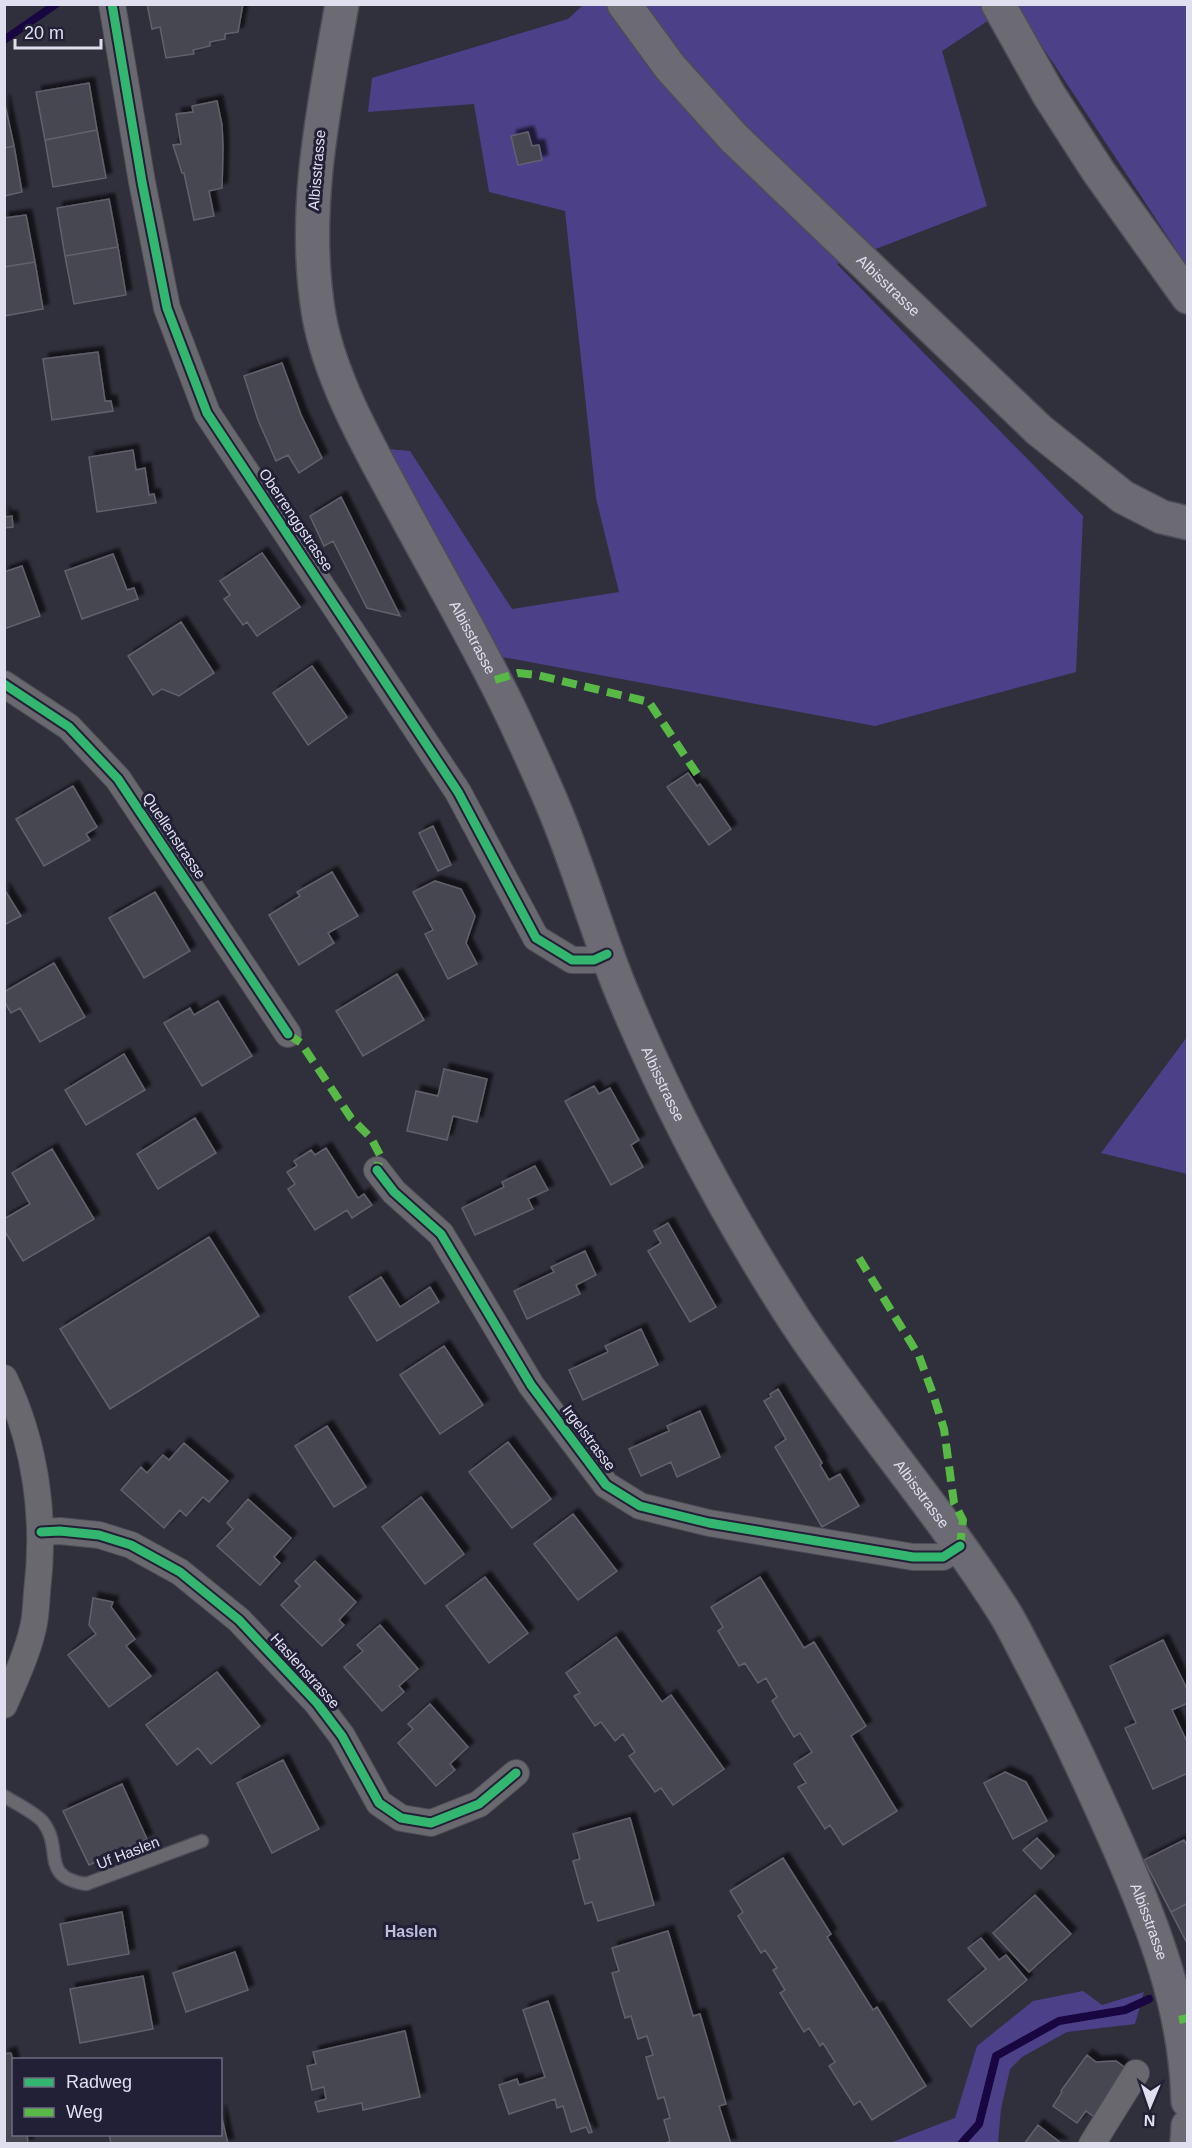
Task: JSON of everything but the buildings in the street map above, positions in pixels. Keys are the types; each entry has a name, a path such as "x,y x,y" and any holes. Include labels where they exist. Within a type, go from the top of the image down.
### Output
{"main road":[{"name":"Albisstrasse","path":"342,4 318,144 313,212 314,276 320,319 330,360 376,459 516,724 555,810 607,954 659,1077 710,1179 755,1257 825,1363 960,1546 1009,1620 1048,1694 1127,1865 1169,1976 1187,2070 1188,2101"},
{"name":"Albisstrasse","path":"624,4 670,67 734,138 1039,430 1123,497 1162,517 1188,523"},
{"path":"998,4 1049,95 1098,171 1188,297"},
{"path":"1186,2144 1188,2126"}],"street":[{"name":"Oberrenggstrasse","path":"111,4 167,308 207,413 458,792 536,938 572,960 594,960 607,954"},
{"name":"Quellenstrasse","path":"4,684 69,727 118,779 288,1034"},
{"name":"Irgelstrasse","path":"377,1170 394,1192 441,1234 531,1385 606,1485 640,1506 709,1523 913,1557 943,1557 960,1546"},
{"path":"4,1378 20,1413 35,1470 41,1532 40,1569 33,1627 16,1678 4,1705"},
{"name":"Haslenstrasse","path":"41,1532 60,1531 99,1535 131,1545 180,1572 239,1620 317,1704 342,1736 379,1803 401,1818 431,1823 479,1804 516,1773"},
{"path":"1092,2144 1136,2073"}],"lane":[{"name":"Uf Haslen","path":"4,1796 43,1822 50,1837 57,1871 70,1882 86,1884 202,1841"}],"shaded area":[{"path":"583,5 1012,5 942,51 987,206 837,264 1083,516 1076,672 875,726 502,657 388,449 410,451 512,609 619,592 596,498 565,211 489,192 474,104 368,112 372,78 568,19"},
{"path":"1015,5 1187,5 1187,266"},
{"path":"1187,1037 1187,1174 1101,1153"},
{"path":"1083,1991 1102,2005 1144,1992 1135,2024 1067,2032 1022,2057 1010,2069 1001,2109 998,2143 890,2143 955,2118 977,2046 1033,2001"}],"waterway":[{"path":"4,40 56,4"},
{"path":"961,2144 979,2124 996,2056 1059,2021 1125,2010 1149,1999"}],"marked path":[{"path":"495,680 518,673 537,675 649,702 699,777"},
{"path":"288,1034 301,1043 351,1118 371,1138 380,1155 377,1170"},
{"path":"859,1258 919,1356 933,1394 944,1429 954,1503 963,1520 960,1546"},
{"path":"1179,2020 1188,2018"}],"cycle path":[{"path":"112,4 142,182 167,308 207,413 458,792 536,938 572,960 594,960 607,954"},
{"path":"4,684 69,727 118,779 288,1034"},
{"path":"377,1170 394,1192 441,1234 531,1385 606,1485 640,1506 709,1523 913,1557 943,1557 960,1546"},
{"path":"41,1532 60,1531 99,1535 131,1545 180,1572 239,1620 317,1703 342,1736 379,1803 401,1818 431,1823 479,1804 516,1773"}],"district":[{"name":"Haslen","path":"411,1931"}]}
